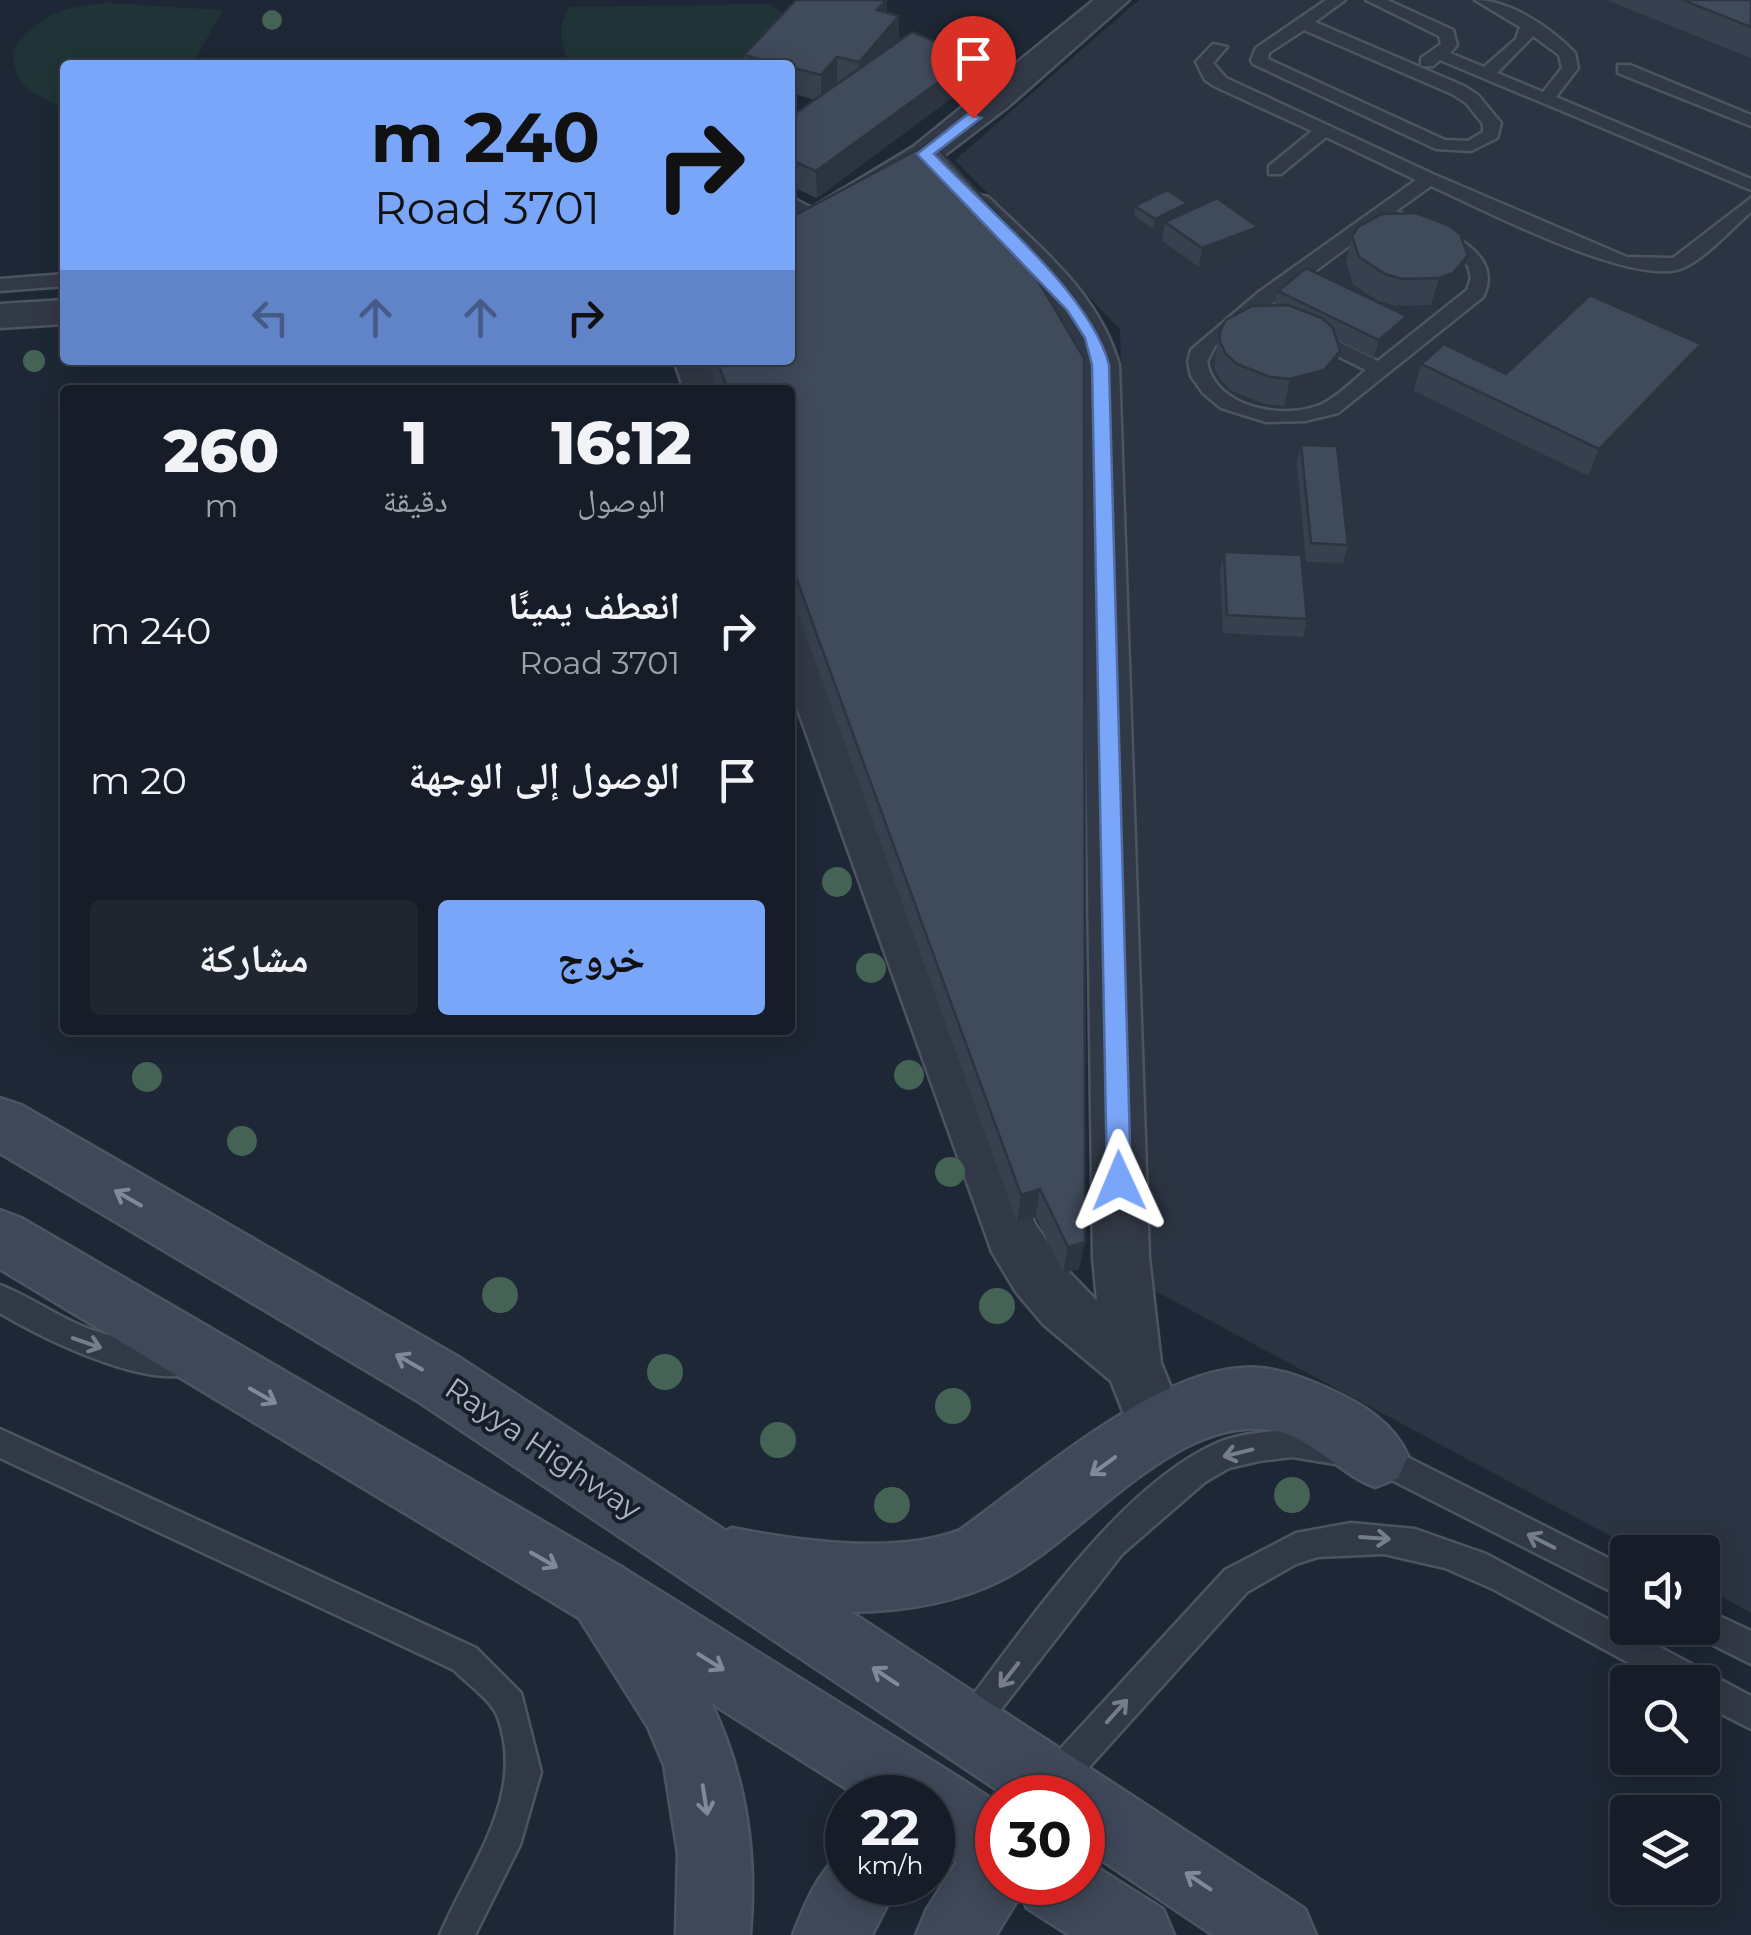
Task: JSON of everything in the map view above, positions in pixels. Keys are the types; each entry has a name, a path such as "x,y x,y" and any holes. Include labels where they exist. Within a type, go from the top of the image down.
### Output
{"main road":[{"name":"Rayya Highway","path":"0,1123 438,1379 1033,1775"},
{"path":"0,1237 598,1592 888,1775"},
{"path":"699,1552 750,1567 803,1576 856,1578 946,1568 983,1554 1183,1411 1235,1398 1284,1402 1311,1409 1340,1426 1375,1456"},
{"path":"598,1592 683,1718 694,1750 713,1846 716,1912 712,1935"},
{"path":"937,1775 966,1730"},
{"name":"Rayya Highway","path":"1105,1822 1279,1935"},
{"path":"953,1935 975,1900"},
{"path":"830,1935 848,1905"},
{"path":"1089,1905 1137,1935"}],"street":[{"path":"800,219 925,154 997,99 1113,0"},
{"path":"925,154 1074,306 1098,351 1121,1258 1132,1362 1158,1427"},
{"path":"0,316 60,312"},
{"path":"795,640 1010,1234 1045,1291 1077,1322 1132,1362"}],"lane":[{"path":"1303,23 1472,98 1492,123 1491,134 1470,146 1442,146 1259,60 1262,51 1303,23 1337,0"},
{"path":"1374,0 1447,33 1449,45 1415,71"},
{"path":"1482,0 1530,25 1567,52 1570,68 1546,99"},
{"path":"1486,74 1522,41 1530,25"},
{"path":"1219,47 1204,62 1210,76 1429,180 1623,262 1662,266 1691,256 1751,203"},
{"path":"1438,54 1751,185"},
{"path":"1624,70 1751,121"},
{"path":"1276,170 1323,131"},
{"path":"1384,212 1470,255 1481,268 1483,282 1476,294 1419,327 1380,370 1331,408 1313,414 1270,417 1229,404 1203,380 1198,354 1205,342 1269,314 1384,212 1429,180"},
{"path":"0,285 60,280"},
{"path":"1269,314 1380,370"},
{"path":"0,1298 89,1344 163,1362 212,1366"},
{"path":"0,1443 464,1658 510,1704 526,1772 503,1844 458,1935"},
{"path":"966,1730 1111,1543 1194,1472 1224,1455 1292,1443 1375,1456 1610,1576"},
{"path":"1079,1775 1236,1581 1274,1558 1316,1542 1362,1536 1408,1541 1454,1554 1663,1665"},
{"path":"1720,1633 1751,1648"},
{"path":"1720,1697 1751,1714"}],"shaded area":[{"path":"1139,0 1751,0 1751,1613 1720,1596 1720,1535 1610,1536 1144,1285 1120,329 955,160"}],"green space":[{"path":"108,3 223,10 195,60 60,60 60,108 21,82 13,49 44,19 78,7"},
{"path":"771,4 783,14 755,60 567,60 561,28 570,7"}],"building":[{"path":"796,0 886,0 877,10 899,16 859,62 837,57 821,75 795,68 795,60 763,60 744,55"},
{"path":"1683,0 1751,0 1751,27"},
{"path":"912,32 973,57 816,171 795,162 795,114"},
{"path":"932,142 999,215 1084,358 1085,1242 1068,1247 1040,1189 1021,1195 795,575 795,385 726,385 719,365 795,365 795,215"},
{"path":"1167,190 1187,203 1155,219 1135,206"},
{"path":"1217,198 1258,227 1202,248 1165,222"},
{"path":"1416,213 1460,234 1468,255 1453,273 1439,278 1403,279 1385,274 1359,257 1352,236 1358,227 1382,214"},
{"path":"1306,268 1407,316 1379,340 1278,291"},
{"path":"1590,295 1701,344 1599,449 1421,364 1444,344 1506,374"},
{"path":"1288,305 1322,318 1333,328 1340,351 1324,370 1290,379 1270,377 1237,364 1226,354 1220,331 1226,320 1252,306"},
{"path":"1301,445 1337,446 1348,545 1311,543"},
{"path":"1224,552 1301,555 1307,619 1227,615"}],"route":[{"path":"973,118 925,154 1074,306 1094,338 1100,365 1119,1181"}]}
